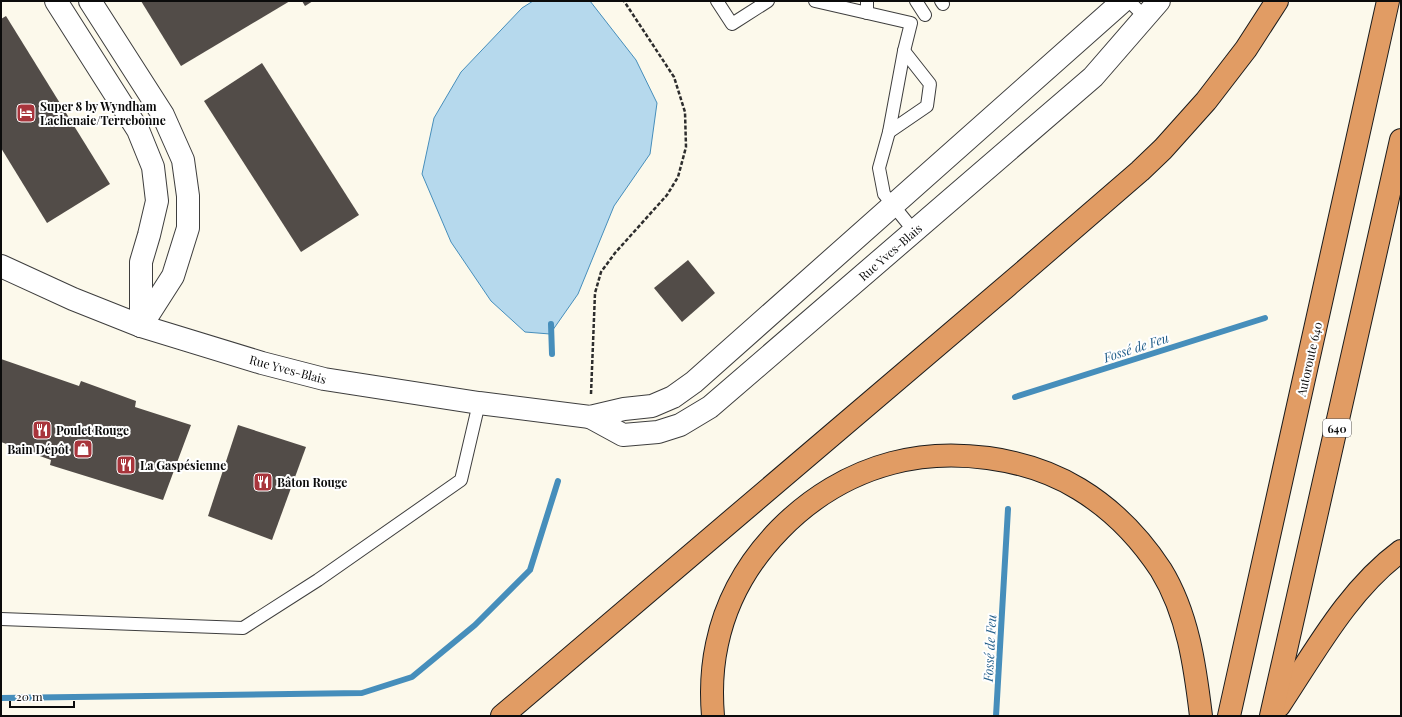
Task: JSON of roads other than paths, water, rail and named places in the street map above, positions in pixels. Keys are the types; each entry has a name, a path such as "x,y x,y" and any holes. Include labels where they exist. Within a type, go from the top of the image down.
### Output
{"highway":[{"path":"502,716 1140,171 1163,149 1206,101 1246,49 1277,1"},
{"name":"Autoroute 640","path":"1229,716 1388,1"},
{"name":"640","path":"1272,716 1401,140"},
{"path":"713,716 712,695 714,661 717,644 725,617 738,589 755,559 776,533 796,513 822,494 865,471 894,462 952,456 998,460 1032,469 1063,480 1103,506 1125,526 1162,572 1176,600 1185,627 1193,660 1201,716"},
{"path":"1272,716 1342,611 1372,575 1401,551"}],"street":[{"path":"56,1 138,130 153,167 157,201 141,262 141,326"},
{"path":"90,1 163,115 183,160 188,196 188,228 174,276 141,326"},
{"name":"Rue Yves-Blais","path":"1,266 73,299 141,326 262,363 324,379 478,403 590,417 624,409 652,406 673,397 694,382 1123,1"},
{"name":"Rue Yves-Blais","path":"590,417 623,435 658,432 680,425 710,407 1093,77 1152,9"}],"lane":[{"path":"717,1 732,24 768,1"},
{"path":"815,1 911,23 904,50 889,132 879,168 884,194 914,231"},
{"path":"866,13 867,1"},
{"path":"916,1 925,15"},
{"path":"1129,1 1152,9"},
{"path":"889,132 927,106 930,84 904,50"},
{"path":"1,619 243,628 318,580 461,480 478,403"}],"water":[{"path":"533,1 590,1 636,60 657,103 650,154 614,206 578,294 550,334 525,332 491,301 451,242 422,174 434,118 461,72 522,8"}],"waterway":[{"name":"Fossé de Feu","path":"1015,397 1265,318"},
{"path":"551,324 552,354"},
{"path":"1,698 362,693 412,677 475,625 530,570 558,481"},
{"name":"Fossé de Feu","path":"996,716 1008,509"}],"place":[{"name":"Super 8 by Wyndham Lachenaie/Terrebonne","path":"26,113"},
{"name":"Poulet Rouge","path":"42,430"},
{"name":"Bain Dépôt","path":"83,449"},
{"name":"La Gaspésienne","path":"126,465"},
{"name":"Bâton Rouge","path":"263,482"}]}
